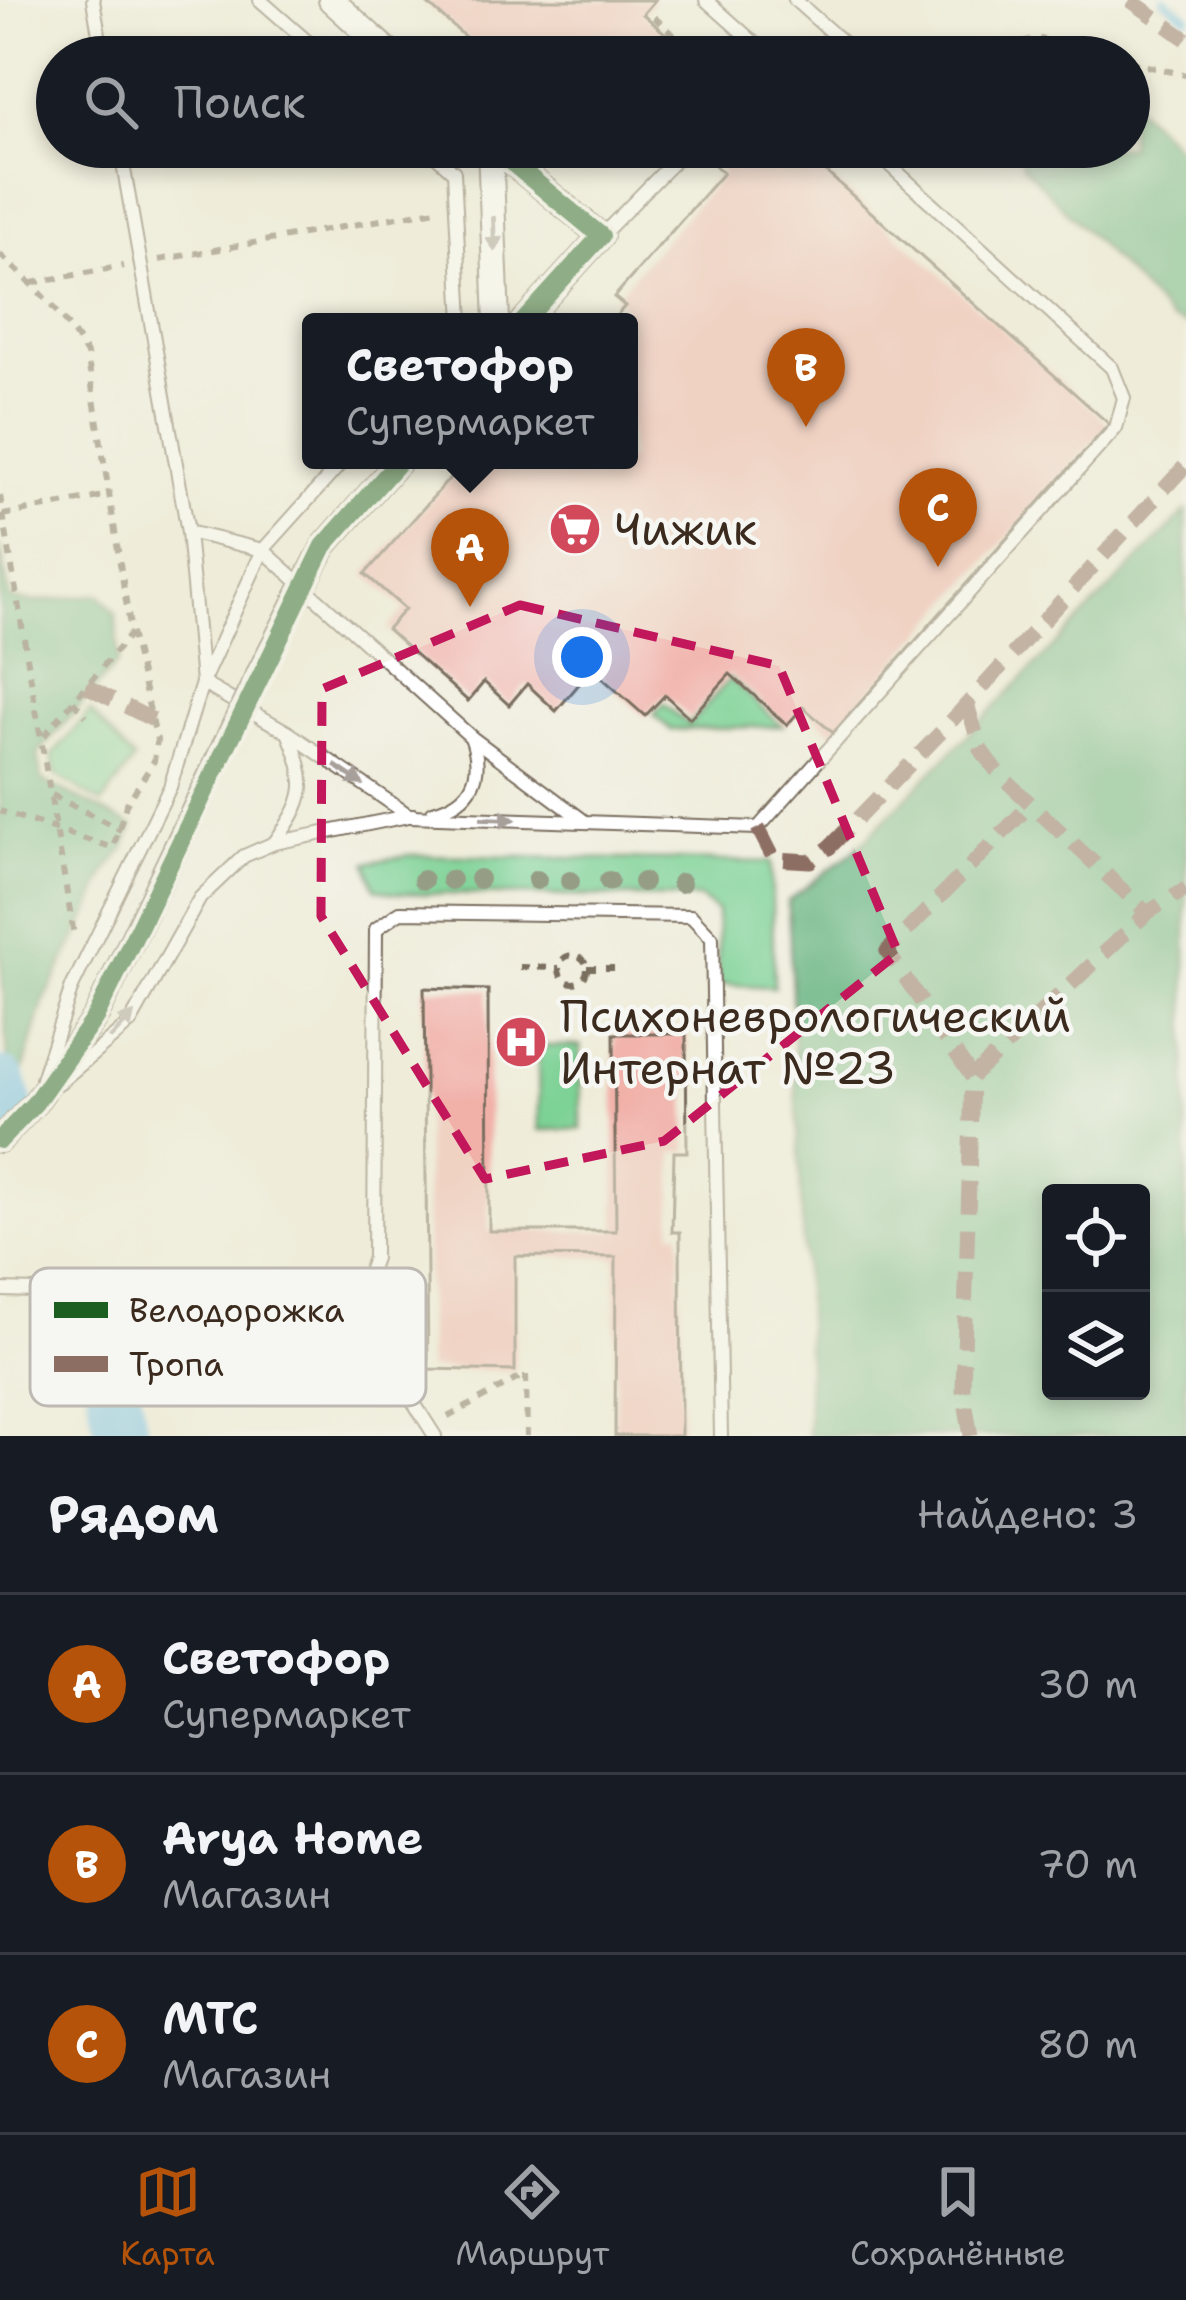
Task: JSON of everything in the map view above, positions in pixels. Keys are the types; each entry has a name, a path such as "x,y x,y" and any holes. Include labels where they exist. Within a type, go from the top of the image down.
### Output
{"street":[{"path":"331,0 371,36"},
{"path":"493,168 497,313"},
{"path":"518,168 601,236 531,313"},
{"path":"0,1140 35,1103 96,1016 324,545 392,469"}],"lane":[{"path":"93,0 99,36"},
{"path":"260,0 301,36"},
{"path":"706,0 746,36"},
{"path":"795,0 835,36"},
{"path":"124,168 188,532 202,683"},
{"path":"450,168 454,172 457,206 462,313"},
{"path":"601,236 667,168"},
{"path":"202,683 289,733 410,816 758,828 1116,428 1124,398 1112,368 893,168"},
{"path":"35,1103 72,987 170,787 202,683 263,550 336,469"},
{"path":"188,532 263,550 471,737 585,822"},
{"path":"274,843 299,809 303,786 301,762 289,733"},
{"path":"35,1103 130,1023 200,898 220,875 244,856 274,843 440,810 462,799 476,783 478,766 471,737"},
{"path":"370,1268 376,929 400,912 691,916 712,938 721,1436"},
{"path":"0,1290 30,1291"}],"path":[{"path":"654,17 675,36"},
{"path":"1150,67 1186,76"},
{"path":"32,283 457,206"},
{"path":"0,255 70,326 87,354 130,634 157,740 154,761 126,806 113,848 0,811"},
{"path":"3,515 110,495"},
{"path":"0,496 75,944"},
{"path":"43,737 130,634"},
{"path":"73,701 86,716"},
{"path":"52,794 121,830"},
{"path":"570,955 583,959 587,968 582,980 573,984 561,977 559,968 570,955"},
{"path":"520,967 559,968"},
{"path":"587,968 616,968"},
{"path":"432,1431 526,1374 527,1436"}],"highlighted area":[{"path":"520,605 779,666 898,953 664,1141 485,1179 321,916 322,689"}],"green space":[{"path":"1150,120 1186,156 1186,325 1171,320 1025,168 1150,168"},
{"path":"1186,511 1186,1436 808,1436 788,901 855,850"},
{"path":"0,546 10,599 34,602 100,594 116,614 118,662 38,754 42,780 133,826 43,1003 23,1072 9,1082 0,940"},
{"path":"730,679 782,726 671,730 654,715 664,704 689,725"},
{"path":"90,711 134,760 102,804 55,774 52,756"},
{"path":"410,855 771,862 774,987 719,984 717,911 699,898 393,893 375,888 367,863"},
{"path":"538,1046 580,1046 581,1129 539,1130"}],"building":[{"path":"423,0 655,0 643,14 668,36 464,36"},
{"path":"718,168 822,168 1109,424 833,733 803,707 787,725 730,674 690,718 665,695 645,716 592,669 556,711 527,684 509,705 484,682 468,701 387,629 405,609 365,574 458,469 638,469 638,313 619,313 625,306 614,297 723,173"},
{"path":"424,988 488,990 489,1231 616,1231 614,1034 686,1034 687,1152 674,1152 672,1232 680,1232 681,1436 615,1436 616,1257 515,1256 515,1371 428,1369"}],"waterway":[{"path":"1165,0 1186,16"},
{"path":"0,1084 7,1107"},
{"path":"116,1406 122,1436"}],"marked path":[{"path":"1130,0 1186,39"},
{"path":"758,828 774,859 810,861 830,847 1186,465"},
{"path":"86,686 155,721"},
{"path":"967,704 981,750 999,774 1147,913"},
{"path":"972,1077 887,951 1029,806"},
{"path":"971,1436 963,1390 972,1077 1147,913 1186,889"}],"cycle path":[{"path":"518,168 601,236 531,313"},
{"path":"0,1140 35,1103 96,1016 324,546 392,469"}],"place":[{"name":"Arya Home","path":"806,427"},
{"name":"Чижик","path":"575,529"},
{"name":"МТС","path":"938,567"},
{"name":"Светофор","path":"470,607"},
{"name":"Психоневрологический Интернат №23","path":"521,1042"}]}
